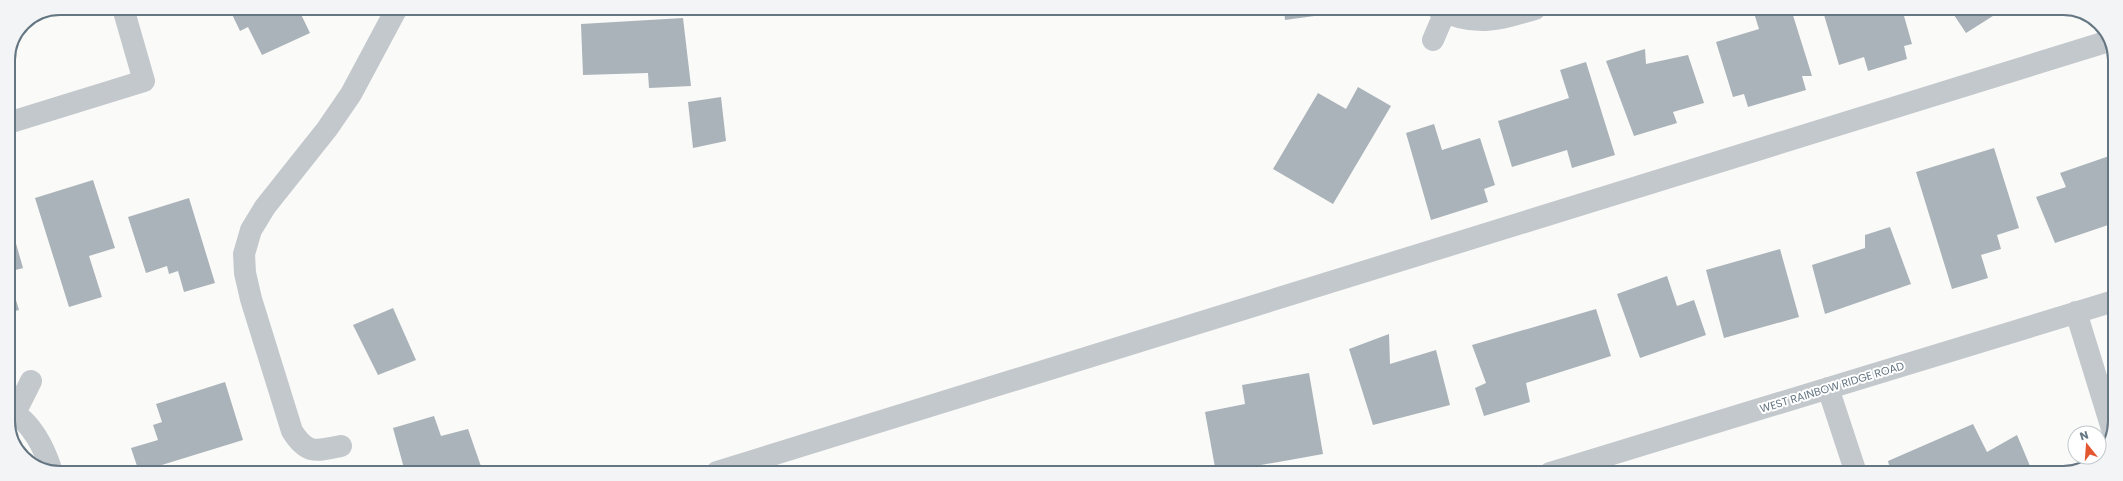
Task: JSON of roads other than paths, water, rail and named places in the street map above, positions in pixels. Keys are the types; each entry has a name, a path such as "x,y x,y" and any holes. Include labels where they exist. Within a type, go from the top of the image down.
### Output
{"street":[{"path":"15,121 144,81 125,15"},
{"path":"342,446 319,450 308,449 299,443 292,431 251,299 245,273 244,254 251,230 265,207 327,129 352,94 393,15"},
{"path":"1433,40 1441,15"},
{"path":"1454,15 1468,20 1489,21 1512,15"},
{"path":"736,466 2105,42"},
{"name":"WEST RAINBOW RIDGE ROAD","path":"1573,466 2108,302"},
{"path":"2076,312 2108,416"},
{"path":"15,406 31,381"},
{"path":"1828,388 1854,466"},
{"path":"15,413 22,418 41,442 49,465"}]}
